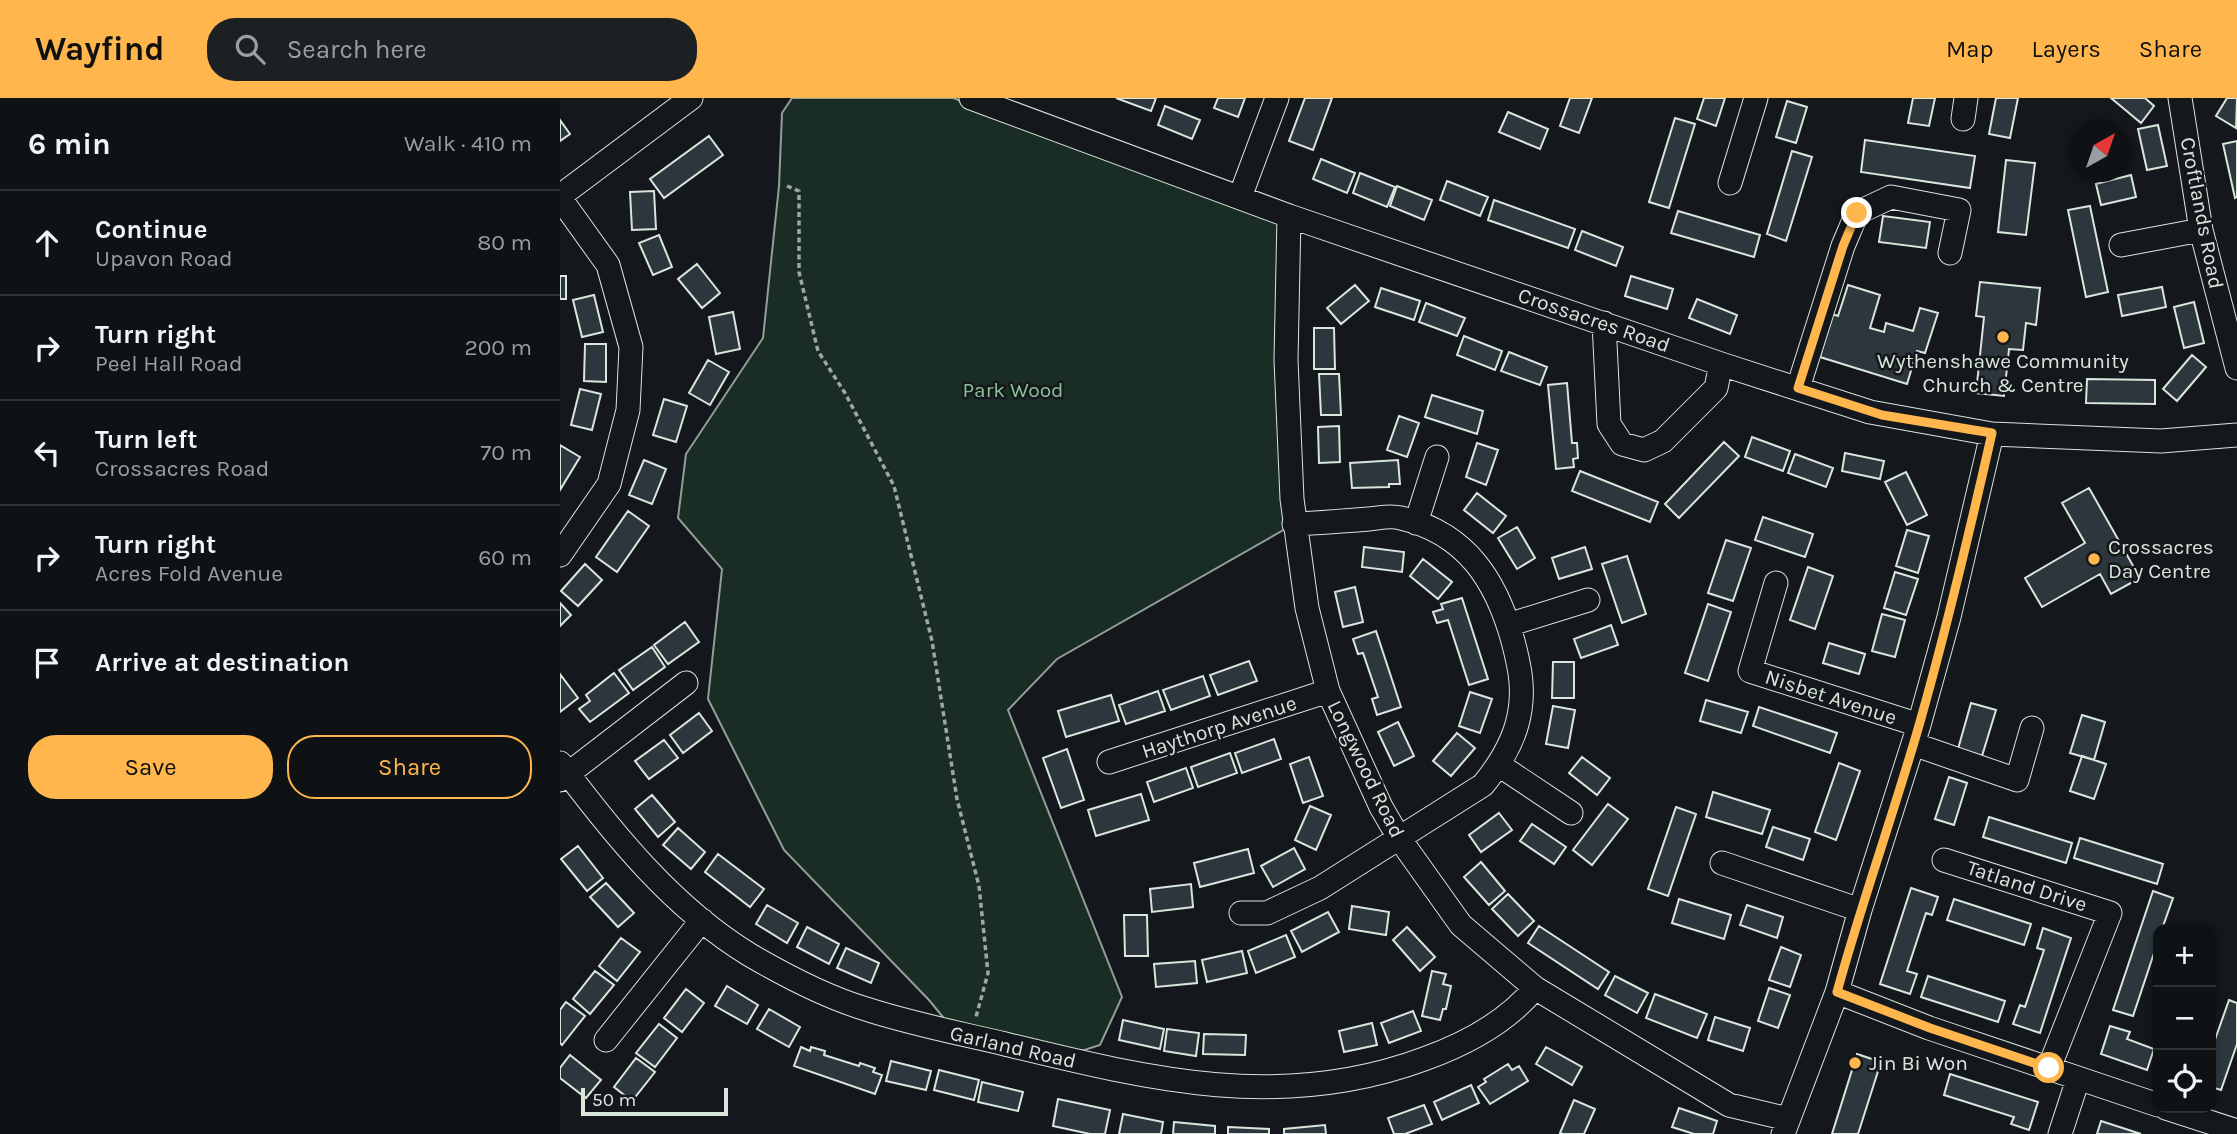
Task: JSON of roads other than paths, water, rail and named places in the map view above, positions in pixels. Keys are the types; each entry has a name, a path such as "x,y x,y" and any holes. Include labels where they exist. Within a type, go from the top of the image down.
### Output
{"street":[{"path":"560,555 609,484 628,410 631,347 608,265 560,197 691,98"},
{"name":"Crossacres Road","path":"971,98 1289,216 1720,364 1882,415 1992,433 2161,441 2237,435"},
{"path":"1240,197 1278,98"},
{"path":"1730,183 1756,98"},
{"name":"Croftlands Road","path":"2180,98 2201,230 2237,368"},
{"path":"1798,388 1843,246 1857,213 1891,197 1959,210 1950,253"},
{"name":"Longwood Road","path":"1289,216 1286,360 1294,524 1307,608 1328,691 1362,770 1399,838 1461,925 1535,988 1730,1105 1785,1126"},
{"path":"2120,245 2201,230"},
{"path":"1604,323 1609,424 1622,444 1644,450 1662,441 1716,388 1720,364"},
{"path":"1785,1126 1837,992 1916,734 1949,617 1992,433"},
{"path":"1416,523 1437,457"},
{"path":"1241,913 1267,913 1320,888 1483,785 1499,765 1512,741 1521,709 1520,666 1508,625 1494,587 1471,557 1438,531 1398,517 1294,524"},
{"name":"Nisbet Avenue","path":"1776,583 1750,671 1916,734"},
{"path":"1508,625 1588,600"},
{"path":"563,773 686,683"},
{"name":"Haythorp Avenue","path":"1109,762 1328,691"},
{"path":"1916,734 2017,780 2032,728"},
{"path":"1499,765 1571,813"},
{"name":"Garland Road","path":"563,773 652,876 702,920 749,954 797,981 863,1009 933,1029 1111,1070 1187,1084 1284,1088 1340,1082 1392,1071 1444,1052 1490,1028 1522,1004 1535,988"},
{"name":"Tatland Drive","path":"1944,860 2110,913 2049,1068"},
{"path":"1722,863 1860,910"},
{"path":"606,1040 702,920"},
{"path":"1837,992 1930,1028 2153,1103"},
{"path":"2060,1134 2078,1079"},
{"path":"2181,1113 2237,1131"}],"place":[{"name":"Wythenshawe Community Church & Centre","path":"2003,337"},
{"name":"Crossacres Day Centre","path":"2094,559"},
{"name":"Jin Bi Won","path":"1855,1063"}],"park label":[{"name":"Park Wood","path":"1013,390"}]}
